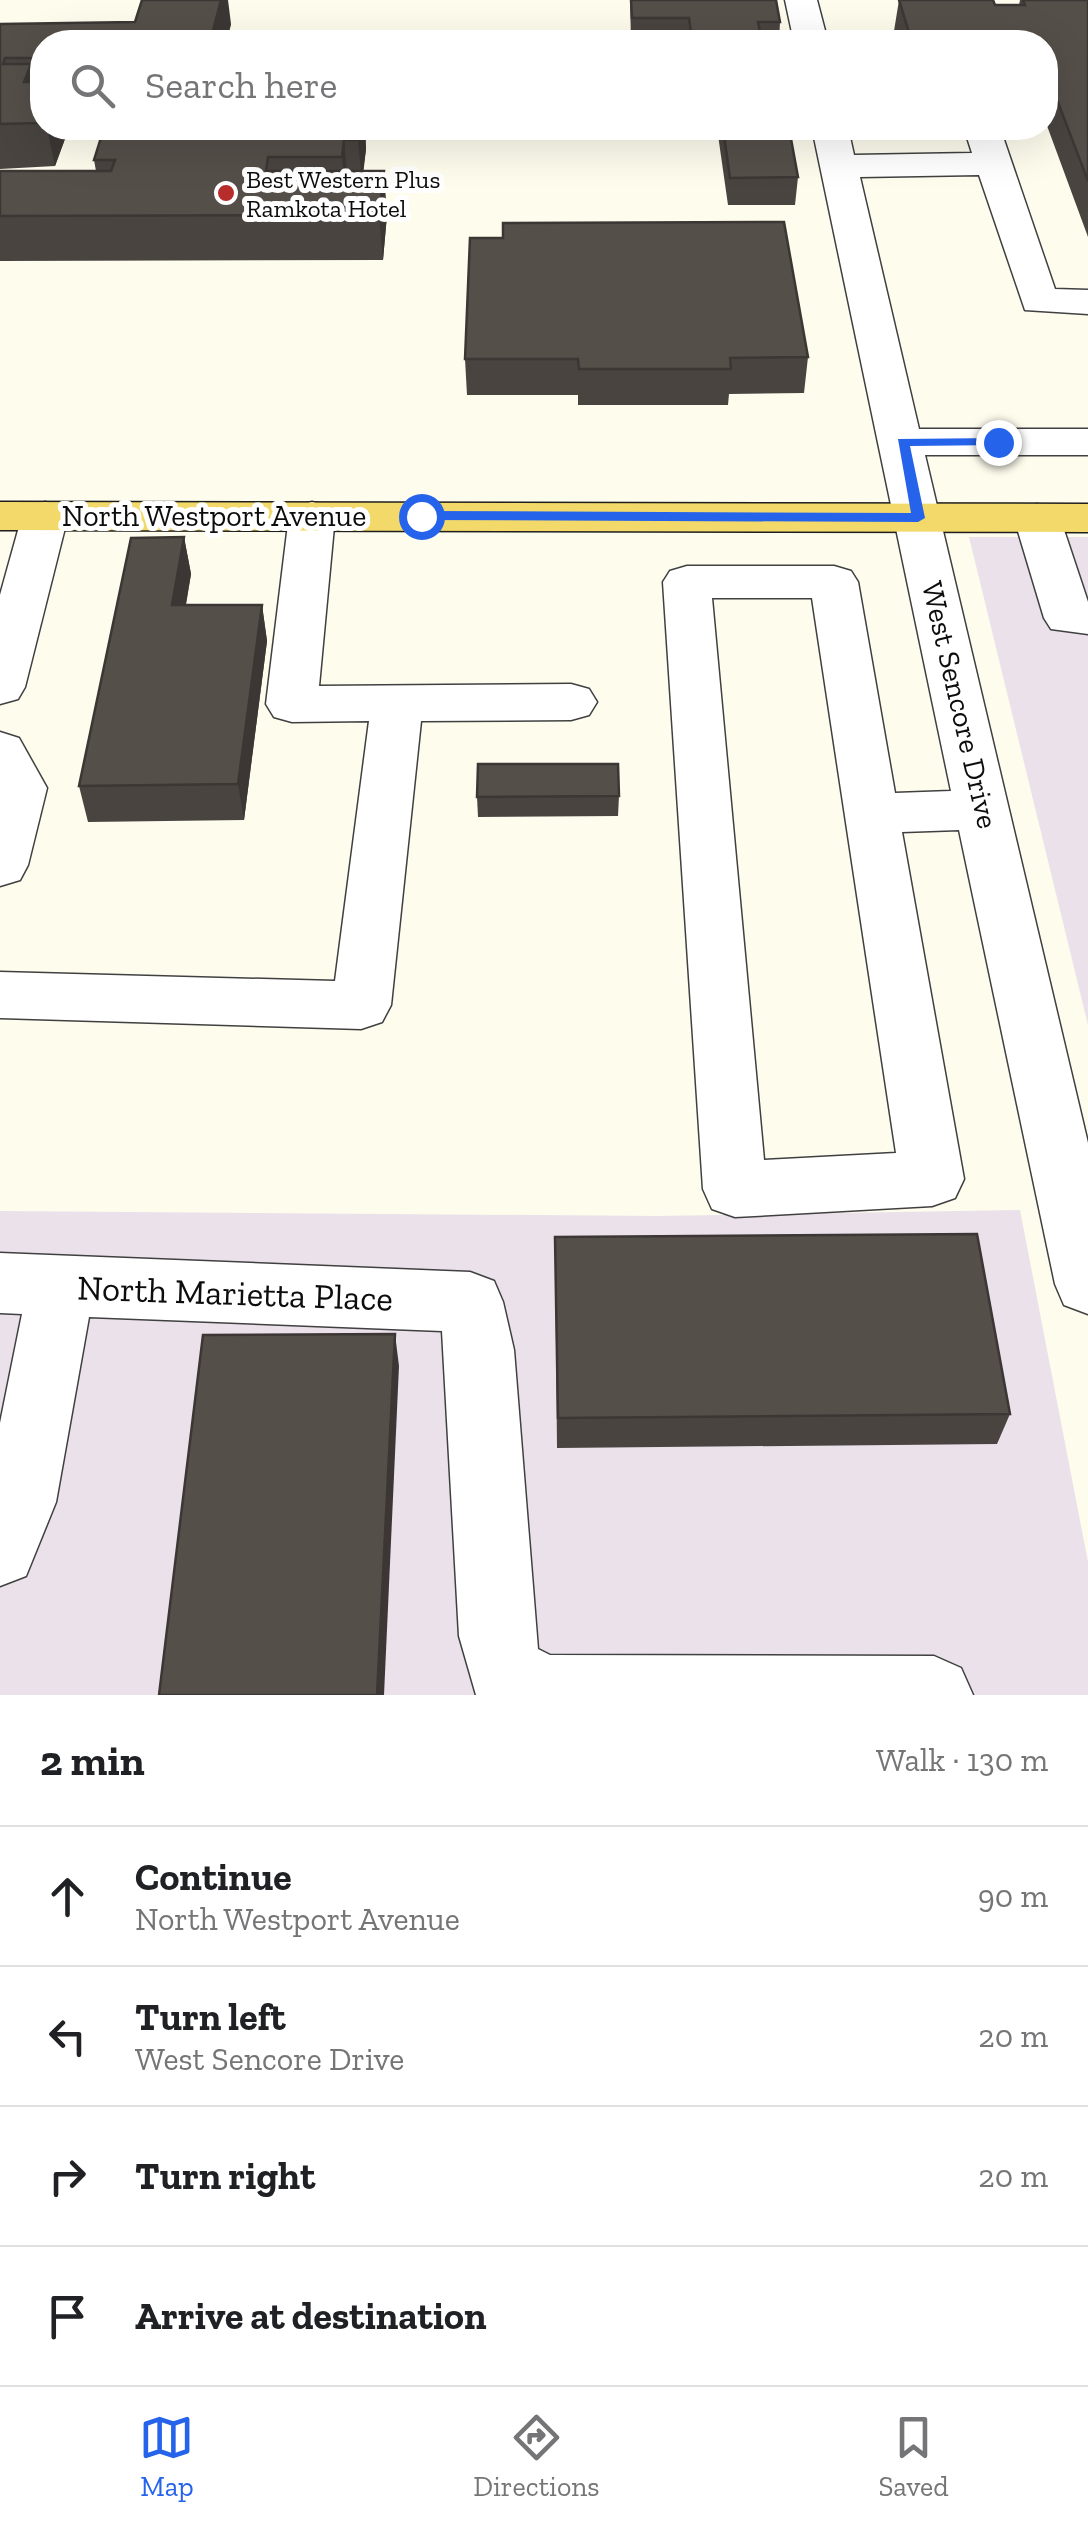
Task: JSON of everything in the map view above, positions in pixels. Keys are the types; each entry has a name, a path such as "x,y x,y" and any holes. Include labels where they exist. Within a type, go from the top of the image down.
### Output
{"main road":[{"name":"North Westport Avenue","path":"23,516 1088,518"}],"street":[{"path":"801,0 808,30"},
{"path":"986,140 1038,301 1088,302"},
{"path":"835,146 994,164"},
{"name":"West Sencore Drive","path":"835,146 1088,1284"},
{"path":"903,442 1088,442"},
{"path":"0,687 23,516"},
{"path":"312,516 292,704 571,702"},
{"path":"1038,518 1068,618 1088,618"},
{"path":"686,582 834,582 871,813 932,1179 735,1189 686,582"},
{"path":"0,995 361,1005 397,703"},
{"path":"0,751 20,788 0,865"},
{"path":"871,813 984,810"},
{"path":"0,1550 20,1502 30,1284"},
{"name":"North Marietta Place","path":"30,1284 470,1302 480,1350 496,1636 505,1684"},
{"path":"505,1684 545,1694 934,1695"}],"shaded area":[{"path":"969,537 1088,537 1088,1025"},
{"path":"1020,1210 1088,1562 1088,1695 0,1695 0,1211 658,1216"}],"building":[{"path":"142,0 221,0 213,30 30,30 30,58 5,58 3,64 30,64 24,82 30,82 30,123 0,124 0,24 135,22"},
{"path":"631,0 776,0 780,22 758,22 760,30 691,30 689,18 632,18"},
{"path":"899,0 993,0 995,5 1025,5 1023,0 1088,0 1088,181 1058,102 1058,30 908,30"},
{"path":"100,140 344,140 342,157 268,157 266,171 384,171 379,215 0,216 0,171 111,171 115,160 94,160"},
{"path":"725,140 791,140 798,177 730,178"},
{"path":"784,222 808,357 730,358 731,369 579,369 578,359 465,359 470,238 503,238 503,223"},
{"path":"184,537 172,605 262,605 238,784 79,786 131,538"},
{"path":"478,764 618,764 619,796 477,797"},
{"path":"977,1234 1010,1414 558,1418 555,1237"},
{"path":"395,1334 377,1695 159,1695 203,1335"}],"place":[{"name":"Best Western Plus Ramkota Hotel","path":"226,193"}],"route":[{"path":"421,516 918,518 903,442 998,442"}]}
